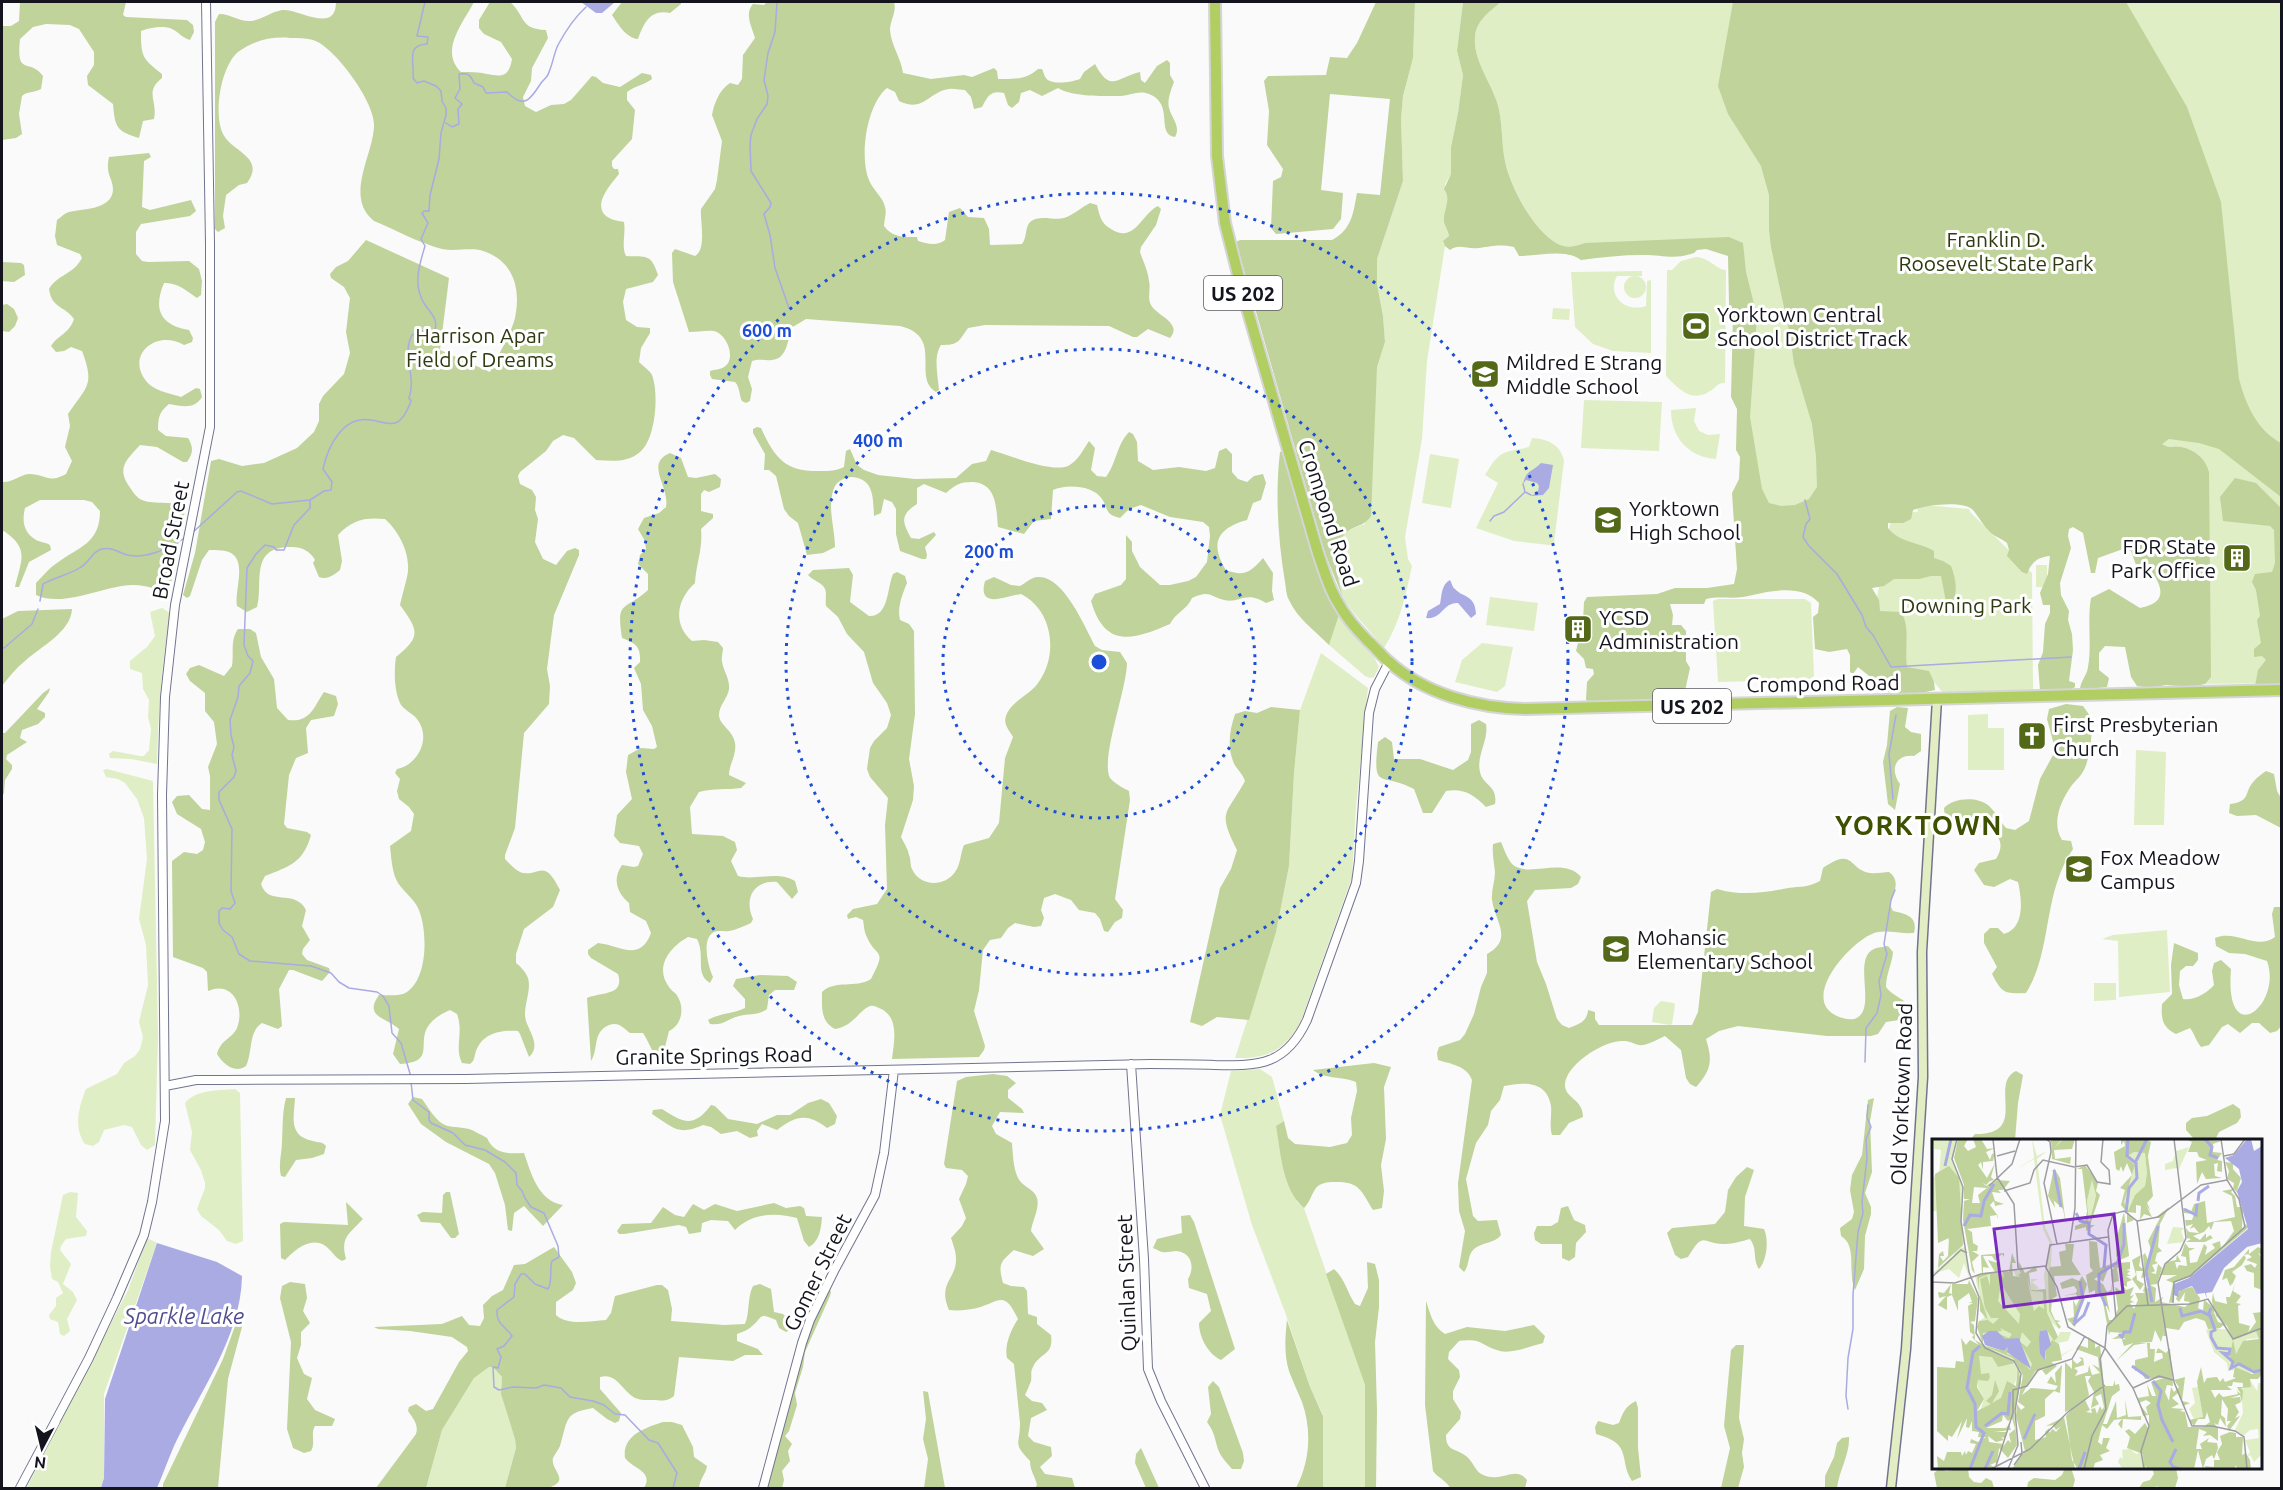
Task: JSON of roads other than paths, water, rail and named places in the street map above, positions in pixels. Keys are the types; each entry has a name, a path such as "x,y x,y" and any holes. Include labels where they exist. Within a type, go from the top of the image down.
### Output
{"highway":[{"name":"Crompond Road","path":"1215,2 1218,164 1221,199 1230,247 1286,444 1331,589 1357,630 1389,662 1436,690 1466,701 1501,708 2282,690"}],"main road":[{"name":"Old Yorktown Road","path":"1891,1488 1906,1349 1923,1077 1923,939 1936,699"}],"street":[{"name":"Broad Street","path":"165,1086 162,817 164,730 170,641 210,427 206,2"},
{"name":"Granite Springs Road","path":"165,1086 196,1080 345,1078 414,1080 1131,1064 1256,1065 1271,1060 1282,1054 1301,1034 1356,883 1370,713 1375,689 1389,662"},
{"name":"Quinlan Street","path":"1131,1064 1144,1259 1148,1369 1161,1401 1204,1488"},
{"name":"Gomer Street","path":"763,1488 810,1320 875,1195 884,1153 894,1070"},
{"path":"20,1488 89,1358 144,1234 152,1202 165,1121 165,1086"}],"water":[{"path":"581,2 615,2 602,13 596,13"},
{"path":"1541,463 1553,465 1549,488 1543,495 1531,496 1538,492 1539,486 1537,483 1526,480 1523,484 1524,479"},
{"path":"1450,580 1458,592 1471,600 1476,614 1471,618 1458,603 1453,603 1436,616 1426,618 1428,611 1440,604 1443,587"},
{"name":"Sparkle Lake","path":"157,1243 217,1262 242,1276 240,1299 227,1343 174,1446 157,1488 101,1488 104,1478 105,1399"}],"waterway":[{"path":"192,533 237,492 241,491 272,504 310,500 324,491 331,490 332,482 323,469 338,434 352,422 361,420 389,424 398,422 408,408 411,401 409,398 411,390 409,343 412,335 435,330 436,325 421,297 418,278 425,246 421,239 428,223 422,213 429,211 430,195 446,115 441,91 424,81 417,83 413,78 413,51 420,45 427,44 428,37 417,36 425,2"},
{"path":"777,2 775,32 768,53 764,80 768,96 767,104 757,119 751,135 751,171 771,203 764,214 775,268 789,308"},
{"path":"446,123 452,127 459,124 458,109 462,104 455,98 460,89 459,74 468,75 474,83 483,87 486,93 507,92 523,101 530,98 548,75 564,35 586,7"},
{"path":"1523,484 1525,492 1531,495"},
{"path":"1490,521 1494,516 1504,512 1525,492"},
{"path":"310,500 310,508 294,525 284,550 276,550 274,547 265,545 247,568 244,645 248,656 253,661 250,673 239,686 238,697 230,720 234,747 232,755 236,771 234,777 219,792 219,800 232,829 231,891 235,903 230,909 222,908 219,911 219,923 223,930 232,937 239,954 250,961 311,966 331,973 349,988 377,992 383,996 389,1006 392,1033 401,1043 411,1077"},
{"path":"1805,500 1810,519 1806,524 1803,537 1837,574 1891,667 2071,657"},
{"path":"40,601 43,584 81,567 99,550 111,549 132,556 148,555 165,549 186,537"},
{"path":"2,647 4,648 32,624 38,609"},
{"path":"1893,799 1889,754 1896,715"},
{"path":"1865,1062 1866,1028 1877,1013 1881,995 1879,981 1887,954 1884,944 1891,900 1895,890"},
{"path":"411,1082 413,1100 429,1112 431,1123 453,1133 465,1145 485,1150 505,1162 516,1173 517,1185 531,1207 544,1213 558,1246 559,1257 552,1261 548,1289 535,1284 525,1274 521,1274 515,1284 514,1297 497,1310 499,1322 512,1336 504,1346 497,1349 501,1357 498,1368 493,1367 494,1387 499,1390 513,1387 536,1388 544,1385 561,1388 570,1397 593,1401 604,1405 615,1414 625,1415 649,1440 658,1443 677,1473 673,1488"},
{"path":"1848,1409 1846,1396 1848,1358 1853,1329 1858,1232 1863,1213 1866,1139 1871,1127 1867,1117 1868,1105"}],"place":[{"name":"Yorktown Central School District Track","path":"1696,326"},
{"name":"Mildred E Strang Middle School","path":"1485,374"},
{"name":"Yorktown High School","path":"1608,520"},
{"name":"FDR State Park Office","path":"2237,558"},
{"name":"YCSD Administration","path":"1578,629"},
{"name":"First Presbyterian Church","path":"2032,736"},
{"name":"Fox Meadow Campus","path":"2079,869"},
{"name":"Mohansic Elementary School","path":"1616,949"}],"district":[{"name":"YORKTOWN","path":"1919,825"}],"park label":[{"name":"Franklin D. Roosevelt State Park","path":"1996,251"},
{"name":"Harrison Apar Field of Dreams","path":"480,347"},
{"name":"Downing Park","path":"1966,605"}]}
